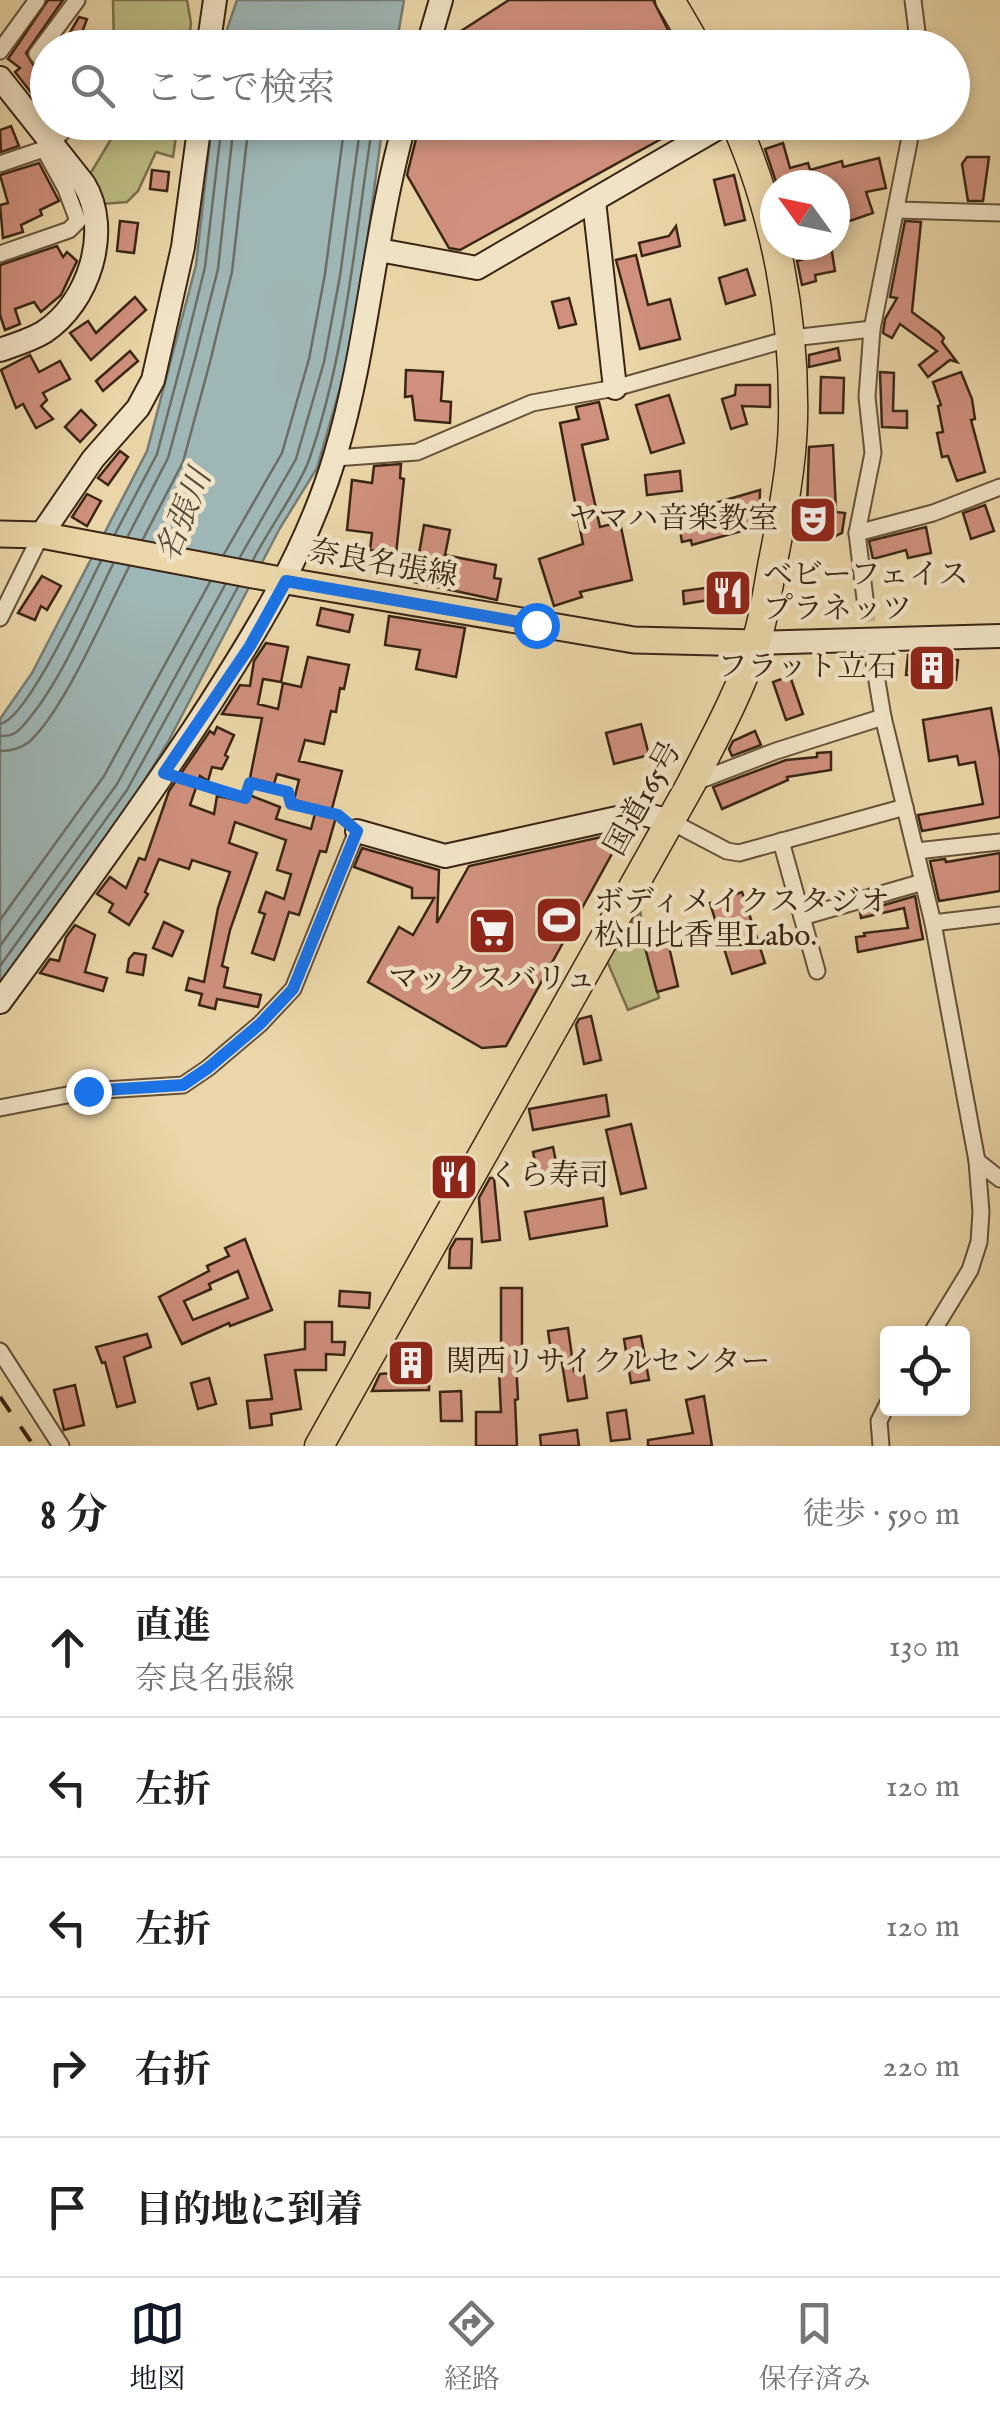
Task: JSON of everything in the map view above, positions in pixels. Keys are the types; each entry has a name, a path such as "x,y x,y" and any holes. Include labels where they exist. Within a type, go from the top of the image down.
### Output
{"highway":[{"path":"670,0 688,30"},
{"name":"国道165号","path":"319,1446 691,784 756,642 786,492 793,423 792,338 772,233 742,140"}],"main road":[{"name":"奈良名張線","path":"0,534 42,535 634,640 756,642"}],"street":[{"path":"0,51 37,0"},
{"path":"54,30 77,0"},
{"path":"211,30 215,0"},
{"path":"432,30 441,0"},
{"path":"914,0 917,30"},
{"path":"2,84 30,121"},
{"path":"0,350 44,332 59,318 86,275 97,240 97,214 91,195 44,140"},
{"path":"0,164 53,140"},
{"path":"0,618 42,535 93,460 148,392 184,247 198,140"},
{"path":"0,1002 90,882 250,646 334,458 357,366 400,140"},
{"path":"379,250 477,268 700,140"},
{"path":"866,607 857,533 873,454 866,397 872,330 911,140"},
{"path":"0,254 69,230 78,222 48,145"},
{"path":"594,200 615,388"},
{"path":"897,210 1000,213"},
{"path":"334,458 417,452 532,403 615,388 792,338 872,330"},
{"path":"857,533 933,513 1000,488"},
{"path":"756,642 1000,636"},
{"path":"874,664 933,923 977,1161 979,1242 970,1270 936,1326"},
{"path":"691,784 883,716"},
{"path":"0,1108 88,1091 183,1085 208,1068 260,1024 293,989 357,831 446,856 640,813 670,821 733,853 905,806"},
{"path":"781,841 817,972"},
{"path":"916,852 1000,842"},
{"path":"802,916 923,882"},
{"path":"933,923 1000,914"},
{"path":"977,1161 1000,1180"},
{"path":"0,1351 61,1446"},
{"path":"881,1446 882,1416"}],"path":[{"path":"164,773 245,798 250,783 288,792 291,804 338,815 357,831"}],"green space":[{"path":"113,0 187,0 190,30 114,30"},
{"path":"111,140 176,140 173,157 156,152 138,191 127,202 102,204 90,174"},
{"path":"640,911 659,998 628,1010 607,961"}],"water":[{"path":"237,0 404,0 399,30 227,30"},
{"name":"名張川","path":"210,140 381,140 346,367 317,468 280,528 168,742 135,796 0,983 0,719 32,673 147,451 196,265"}],"building":[{"path":"48,0 63,0 42,30 30,30 26,53 30,59 30,91 15,72 20,68 8,59"},
{"path":"509,0 653,0 668,30 463,30"},
{"path":"79,17 87,19 83,30 71,30"},
{"path":"11,126 19,146 1,152 0,130"},
{"path":"416,140 659,140 460,250 449,248 407,175"},
{"path":"783,143 790,168 808,163 810,170 772,170 765,149"},
{"path":"967,157 989,157 983,201 968,201 962,164"},
{"path":"879,158 886,188 866,192 873,213 850,221 850,170 810,170 842,161 843,167"},
{"path":"39,163 59,201 21,225 23,232 3,238 0,205 8,203 0,175"},
{"path":"152,170 169,172 167,191 150,189"},
{"path":"734,175 745,220 725,225 714,180"},
{"path":"120,221 138,223 134,253 117,251"},
{"path":"905,221 921,222 912,312 939,332 957,362 950,360 928,377 919,365 937,351 900,324 892,338 883,333 885,319 897,298 890,297"},
{"path":"676,226 680,246 642,256 639,243 669,236"},
{"path":"57,246 63,257 67,252 77,261 61,295 41,312 34,302 15,309 20,324 5,330 0,315 0,265"},
{"path":"636,255 648,305 670,299 680,339 640,349 616,260"},
{"path":"833,260 835,271 815,275 816,281 802,285 797,261"},
{"path":"747,269 755,295 726,304 719,278"},
{"path":"135,297 146,310 91,360 70,333 88,321 96,333"},
{"path":"569,298 576,324 559,328 552,302"},
{"path":"838,348 840,360 809,367 809,355"},
{"path":"130,351 138,361 103,391 96,381"},
{"path":"30,355 39,372 60,361 70,379 43,393 47,400 41,406 53,419 36,428 23,404 16,408 1,370"},
{"path":"406,370 443,372 441,401 451,402 450,423 415,420 412,396 405,397"},
{"path":"880,372 894,373 893,411 907,411 907,428 882,427"},
{"path":"961,372 972,399 975,419 971,420 985,472 957,481 948,456 942,457 937,433 943,432 938,406 941,405 933,382"},
{"path":"821,377 844,378 843,413 820,413"},
{"path":"736,385 770,385 770,407 742,406 747,424 731,429 722,399 735,395"},
{"path":"669,395 684,443 651,453 636,405"},
{"path":"599,402 608,439 582,445 600,527 620,522 632,580 580,592 582,597 554,606 539,559 583,544 560,423 579,419 576,407"},
{"path":"81,410 96,425 80,442 65,427"},
{"path":"833,445 836,512 845,513 842,533 827,540 799,536 803,508 807,508 809,447"},
{"path":"120,451 128,457 108,485 98,478"},
{"path":"401,464 400,478 404,479 396,554 370,550 372,533 347,530 352,480 372,483 374,466"},
{"path":"680,471 682,491 647,495 645,475"},
{"path":"760,490 759,526 692,545 691,540 682,542 677,514"},
{"path":"87,494 101,501 87,526 72,517"},
{"path":"985,505 994,531 971,539 963,513"},
{"path":"424,525 450,530 445,555 496,565 494,578 501,579 497,600 414,582"},
{"path":"926,527 931,553 908,558 906,550 873,559 869,541"},
{"name":"ベビーフェイス プラネッツ","path":"739,574 744,608 717,613 715,599 684,604 683,591 713,587 711,578"},
{"path":"42,576 61,586 47,610 41,606 35,620 18,613"},
{"path":"321,608 353,615 349,632 317,625"},
{"path":"389,616 465,628 456,677 416,669 420,650 385,645"},
{"path":"266,643 288,647 281,682 263,679 258,704 278,709 283,683 301,687 308,657 349,665 336,712 331,711 324,744 305,740 299,761 342,771 330,816 336,817 326,852 320,851 299,915 289,912 274,960 252,953 265,914 259,912 266,892 284,899 291,874 277,870 286,840 235,822 229,843 257,853 230,930 222,966 228,968 224,987 261,995 258,1007 217,999 215,1009 199,1005 202,994 186,990 189,978 204,982 218,908 230,872 192,860 189,869 159,859 145,892 148,894 129,925 109,912 113,904 97,894 110,877 126,888 139,858 145,860 169,791 210,731 214,734 217,727 234,735 225,755 228,757 222,769 212,767 208,781 200,776 190,805 214,814 217,796 247,802 249,795 280,807 276,819 311,829 317,806 294,800 299,780 277,774 274,784 250,778 262,718 222,714 240,685 250,686 254,661"},
{"name":"フラット立石","path":"908,655 958,660 956,680 906,675"},
{"path":"790,676 803,714 786,720 773,682"},
{"path":"991,708 1000,758 1000,817 922,831 918,815 983,804 975,762 959,765 957,756 929,761 923,720"},
{"path":"641,724 649,755 614,764 606,733"},
{"path":"755,731 761,745 732,756 729,749 733,741"},
{"path":"831,752 831,770 787,777 788,780 722,809 713,787 786,760"},
{"name":"マックスバリュ","path":"624,832 506,1046 482,1048 368,982 399,927 413,935 434,898 412,898 412,888 354,867 362,848 439,870 437,923 469,866"},
{"path":"1000,853 1000,891 939,901 930,861"},
{"path":"742,892 765,963 732,974 710,903"},
{"path":"915,896 923,939 858,952 856,937 865,936 864,933 908,928 904,908 861,918 860,912"},
{"path":"164,922 183,931 172,956 153,948"},
{"path":"75,925 95,935 85,972 107,978 103,991 40,973 50,959 59,961 66,937"},
{"path":"667,938 678,986 657,992 644,944"},
{"path":"134,953 146,955 143,975 127,972"},
{"path":"591,1016 601,1060 584,1064 576,1025 579,1019"},
{"path":"606,1095 609,1116 533,1130 529,1109"},
{"path":"631,1124 646,1188 621,1194 606,1130"},
{"path":"553,1147 558,1172 538,1176 533,1152"},
{"path":"490,1178 494,1178 500,1240 482,1242 479,1198"},
{"path":"603,1198 607,1226 530,1239 525,1212"},
{"path":"245,1239 272,1310 230,1326 229,1323 182,1344 159,1297 209,1271 207,1266 229,1256 225,1248","holes":["238,1271 248,1298 193,1320 184,1301"]},
{"path":"456,1239 472,1239 471,1268 449,1268 450,1249"},
{"path":"501,1288 522,1288 522,1361 516,1362 517,1446 476,1446 476,1412 501,1412"},
{"path":"340,1291 370,1293 369,1308 339,1306"},
{"path":"305,1322 332,1322 332,1342 345,1342 344,1355 326,1354 326,1370 295,1370 301,1409 271,1414 272,1425 250,1428 247,1401 272,1399 265,1355 305,1349"},
{"path":"568,1328 574,1371 583,1369 587,1398 568,1401 561,1357 552,1358 548,1331"},
{"path":"147,1334 151,1347 124,1357 135,1402 117,1407 105,1362 102,1363 96,1347"},
{"path":"641,1336 649,1380 631,1383 624,1339"},
{"name":"関西リサイクルセンター","path":"429,1351 429,1390 372,1391 380,1374 393,1373 392,1352"},
{"path":"209,1378 216,1404 198,1409 191,1383"},
{"path":"75,1385 84,1425 64,1430 54,1390"},
{"path":"461,1391 462,1421 441,1421 440,1392"},
{"path":"704,1396 712,1446 648,1446 648,1440 693,1433 686,1400"},
{"path":"626,1410 630,1439 611,1441 607,1413"},
{"path":"577,1430 579,1446 541,1446 540,1435"}],"tunnel":[{"path":"866,607 874,663"}],"railway":[{"path":"0,1397 34,1446"}],"place":[{"name":"ヤマハ音楽教室","path":"813,520"},
{"name":"ベビーフェイス プラネッツ","path":"728,593"},
{"name":"フラット立石","path":"932,668"},
{"name":"ボディメイクスタジオ 松山比香里Labo.","path":"559,920"},
{"name":"マックスバリュ","path":"492,931"},
{"name":"くら寿司","path":"454,1177"},
{"name":"関西リサイクルセンター","path":"411,1363"}],"route":[{"path":"88,1091 183,1085 260,1024 293,989 357,831 338,815 291,804 288,792 250,783 245,798 164,773 250,646 286,581 536,625"}]}
